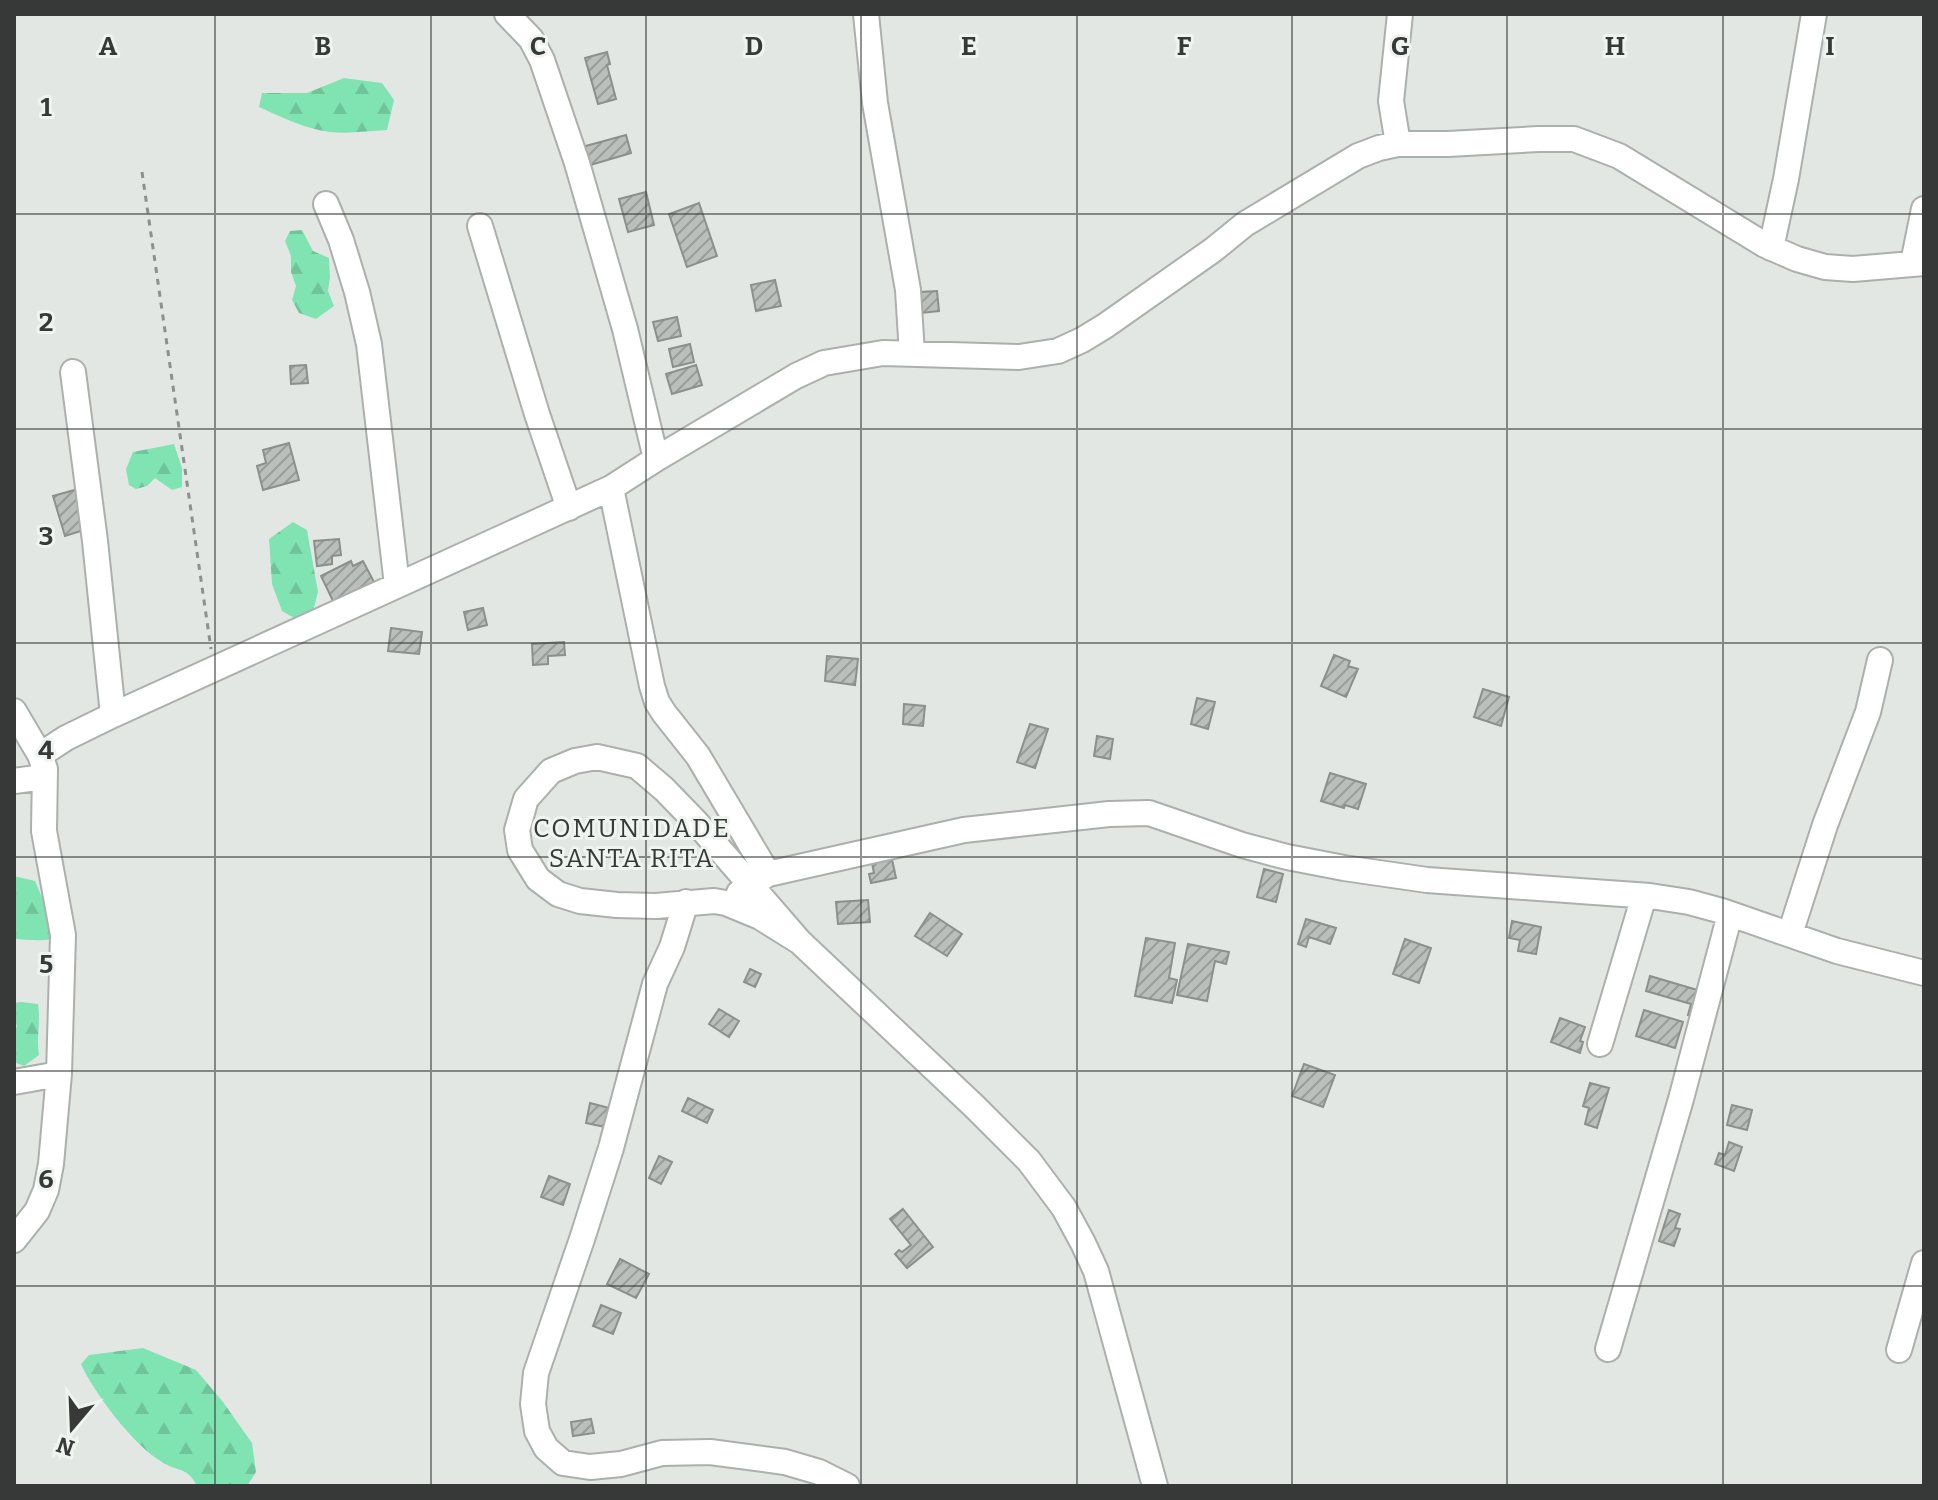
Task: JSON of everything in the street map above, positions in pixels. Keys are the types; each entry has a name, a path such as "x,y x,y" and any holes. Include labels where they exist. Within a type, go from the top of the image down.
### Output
{"street":[{"path":"507,14 531,39 542,60 573,150 625,329 656,459"},
{"path":"866,14 875,103 908,290 912,354"},
{"path":"1398,144 1391,101 1400,14"},
{"path":"1771,248 1814,14"},
{"path":"14,781 42,766 66,738 611,488 796,376 824,363 883,353 1019,357 1058,351 1082,340 1213,250 1245,224 1358,156 1379,148 1398,144 1574,139 1619,156 1771,248 1825,267 1853,269 1919,263 1924,209"},
{"path":"326,204 357,292 369,344 397,585"},
{"path":"480,226 569,508"},
{"path":"73,372 113,715"},
{"path":"611,488 657,702 698,756 759,879 800,942"},
{"path":"1790,934 1825,825 1868,712 1880,660"},
{"path":"14,711 42,766 44,831 63,935 59,1074 51,1164 46,1190 37,1211 14,1240"},
{"path":"759,879 637,766 597,757 575,761 551,771 526,799 517,830 520,850 538,879 558,894 580,901 617,905 726,903 760,917 800,942 1029,1161 1064,1208 1096,1271 1155,1486"},
{"path":"726,903 759,879 964,830 1109,814 1149,813 1242,845 1344,868 1427,880 1689,902 1837,951 1924,973"},
{"path":"1600,1044 1644,896"},
{"path":"686,902 672,947 655,984 606,1163 536,1373 533,1404 537,1431 546,1448 563,1463 590,1467 621,1464 662,1453 710,1452 785,1462 819,1472 847,1486"},
{"path":"1608,1349 1681,1099 1730,914"},
{"path":"14,1082 59,1074"},
{"path":"1899,1350 1924,1263"},
{"path":"579,1486 601,1466"}],"path":[{"path":"142,172 214,668"}],"green space":[{"path":"344,78 382,83 394,100 387,130 330,132 294,122 259,107 262,93 307,93"},
{"path":"302,230 313,251 329,258 328,291 334,306 316,319 299,313 292,300 296,286 285,241 290,231"},
{"path":"174,444 182,468 182,487 172,490 155,478 147,486 136,489 129,485 126,469 133,452"},
{"path":"293,522 307,530 318,592 313,611 296,619 282,611 272,584 269,539"},
{"path":"14,876 35,881 50,916 50,939 14,939"},
{"path":"14,1003 38,1004 39,1011 39,1055 24,1066 14,1062 17,1025 14,1023"},
{"path":"143,1348 196,1370 223,1402 252,1443 256,1472 247,1486 197,1486 185,1472 151,1454 116,1418 81,1364 89,1355"}],"building":[{"path":"607,52 610,64 607,65 616,99 598,104 585,58"},
{"path":"626,135 631,153 587,166 582,147"},
{"path":"646,192 654,225 628,232 619,199"},
{"path":"699,203 717,256 687,267 669,214"},
{"path":"775,280 781,306 756,311 751,285"},
{"path":"937,291 939,311 921,313 920,292"},
{"path":"677,317 681,336 658,341 653,322"},
{"path":"690,344 694,362 673,367 669,349"},
{"path":"306,365 308,383 291,384 290,366"},
{"path":"696,365 702,385 672,394 666,374"},
{"path":"289,443 299,480 263,490 257,466 266,463 263,450"},
{"path":"78,489 90,528 65,536 53,496"},
{"path":"339,539 341,555 332,556 332,564 317,566 314,541"},
{"path":"351,561 353,566 363,561 374,582 333,601 321,576"},
{"path":"483,608 487,625 468,630 464,612"},
{"path":"391,628 422,632 419,654 388,651"},
{"path":"564,642 565,655 548,656 548,664 533,665 532,644"},
{"path":"1334,655 1350,661 1348,666 1358,669 1346,697 1321,686"},
{"path":"827,656 858,659 855,685 825,681"},
{"path":"1483,689 1509,697 1501,726 1474,717"},
{"path":"1197,698 1215,702 1208,729 1191,724"},
{"path":"904,704 925,706 923,726 903,724"},
{"path":"1030,724 1048,729 1035,768 1017,762"},
{"path":"1097,736 1113,739 1110,759 1094,756"},
{"path":"1330,773 1366,784 1358,809 1321,801"},
{"path":"892,859 896,878 871,883 869,874 874,873 872,863"},
{"path":"1264,869 1283,874 1276,902 1257,897"},
{"path":"868,900 870,922 838,924 836,902"},
{"path":"930,913 962,934 947,956 915,936"},
{"path":"1306,919 1336,928 1330,944 1309,937 1306,947 1298,944"},
{"path":"1512,921 1541,927 1536,954 1518,951 1520,940 1509,938"},
{"path":"1146,938 1175,943 1169,978 1177,980 1172,1003 1135,996"},
{"path":"1405,939 1431,948 1419,983 1393,974"},
{"path":"1188,944 1229,952 1226,964 1215,961 1207,1001 1177,995"},
{"path":"750,969 761,974 755,987 744,982"},
{"path":"1650,976 1704,992 1696,1017 1688,1015 1691,1004 1646,991"},
{"path":"719,1009 739,1021 729,1037 709,1024"},
{"path":"1644,1010 1683,1022 1675,1048 1636,1036"},
{"path":"1560,1018 1585,1027 1580,1053 1551,1042"},
{"path":"1304,1064 1335,1075 1323,1107 1292,1096"},
{"path":"1590,1083 1609,1088 1597,1128 1585,1124 1589,1108 1583,1106"},
{"path":"688,1098 713,1110 707,1123 682,1111"},
{"path":"590,1103 609,1108 605,1127 586,1123"},
{"path":"1732,1105 1752,1110 1747,1130 1727,1125"},
{"path":"1729,1142 1742,1147 1734,1171 1715,1164 1719,1153 1725,1155"},
{"path":"659,1156 672,1162 661,1184 649,1178"},
{"path":"549,1176 570,1184 563,1205 541,1197"},
{"path":"903,1209 933,1247 907,1268 895,1254 911,1245 890,1219"},
{"path":"1669,1210 1680,1214 1675,1228 1680,1229 1674,1246 1659,1241"},
{"path":"620,1259 649,1274 636,1298 607,1284"},
{"path":"601,1305 621,1313 613,1334 593,1326"},
{"path":"591,1419 594,1433 573,1436 571,1422"}],"district":[{"name":"COMUNIDADE SANTA RITA","path":"632,843"}]}
